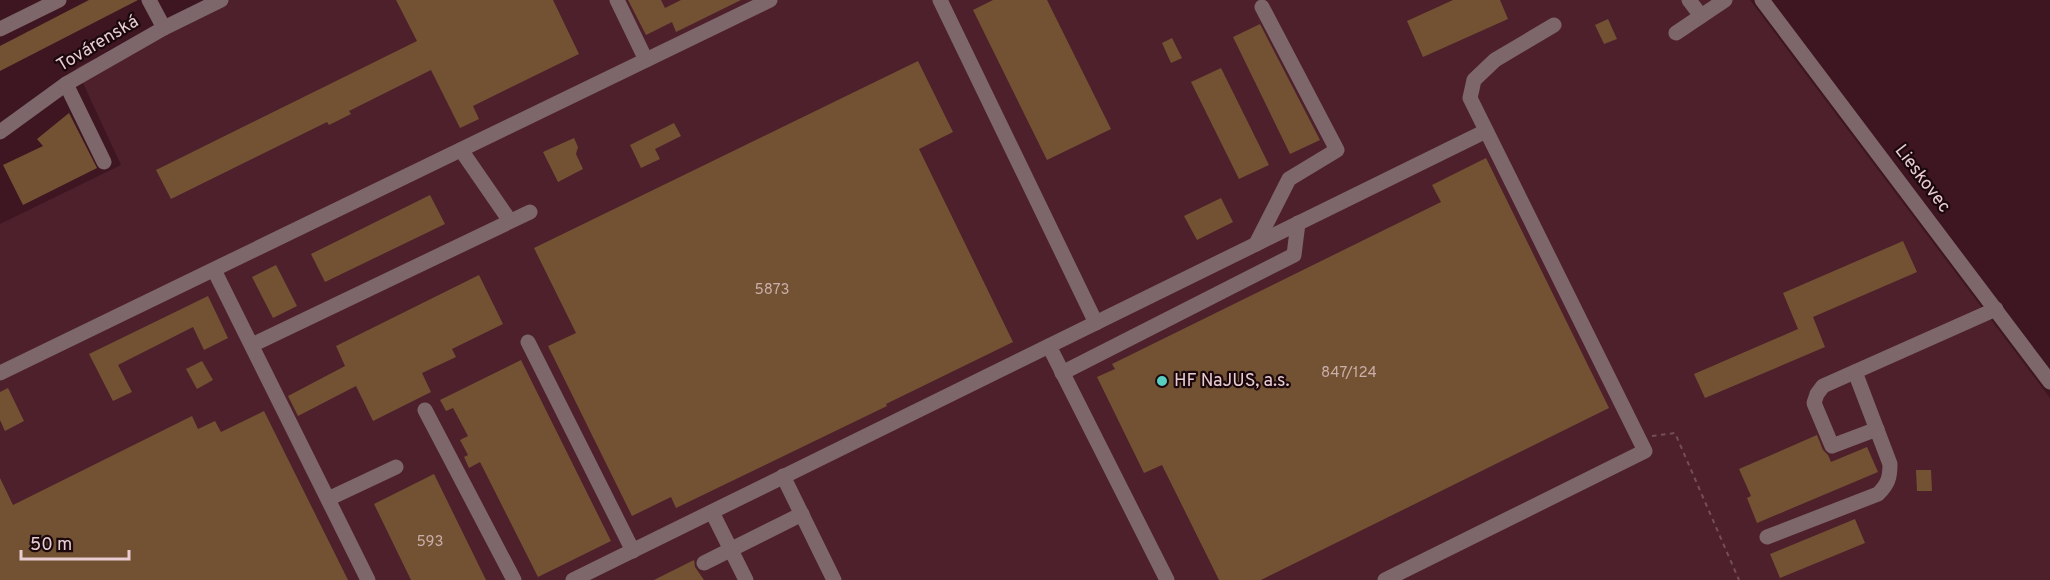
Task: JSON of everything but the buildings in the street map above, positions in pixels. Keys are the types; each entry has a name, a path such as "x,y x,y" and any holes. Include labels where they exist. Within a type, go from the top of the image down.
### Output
{"lane":[{"path":"0,29 59,0"},
{"path":"149,0 164,28"},
{"name":"Továrenská","path":"0,132 66,84 164,28 221,0"},
{"path":"617,0 646,60"},
{"path":"0,373 770,0"},
{"path":"940,0 1096,323"},
{"path":"1689,0 1701,16"},
{"path":"1676,33 1725,0"},
{"name":"Lieskovec","path":"1762,0 2050,382"},
{"path":"1256,244 1289,179 1338,150 1262,7"},
{"path":"1385,580 1645,451 1470,98 1474,80 1495,60 1554,25"},
{"path":"66,84 104,162"},
{"path":"573,580 1486,130"},
{"path":"461,150 510,221"},
{"path":"252,345 530,212"},
{"path":"1062,373 1294,255 1298,223"},
{"path":"214,270 368,580"},
{"path":"1877,429 1832,446 1815,403 1817,394 1823,386 1996,309"},
{"path":"528,342 633,551"},
{"path":"1049,346 1167,580"},
{"path":"1767,537 1878,494 1887,485 1890,464 1855,372"},
{"path":"425,410 514,580"},
{"path":"328,499 396,467"},
{"path":"783,477 834,580"},
{"path":"712,512 746,580"},
{"path":"704,563 802,514"}],"path":[{"path":"1639,438 1675,433 1740,580"}],"shaded area":[{"path":"213,0 1750,0 2050,398 2050,580 0,580 0,224 121,165 76,68"}],"place":[{"name":"HF NaJUS, a.s.","path":"1162,381"}]}
